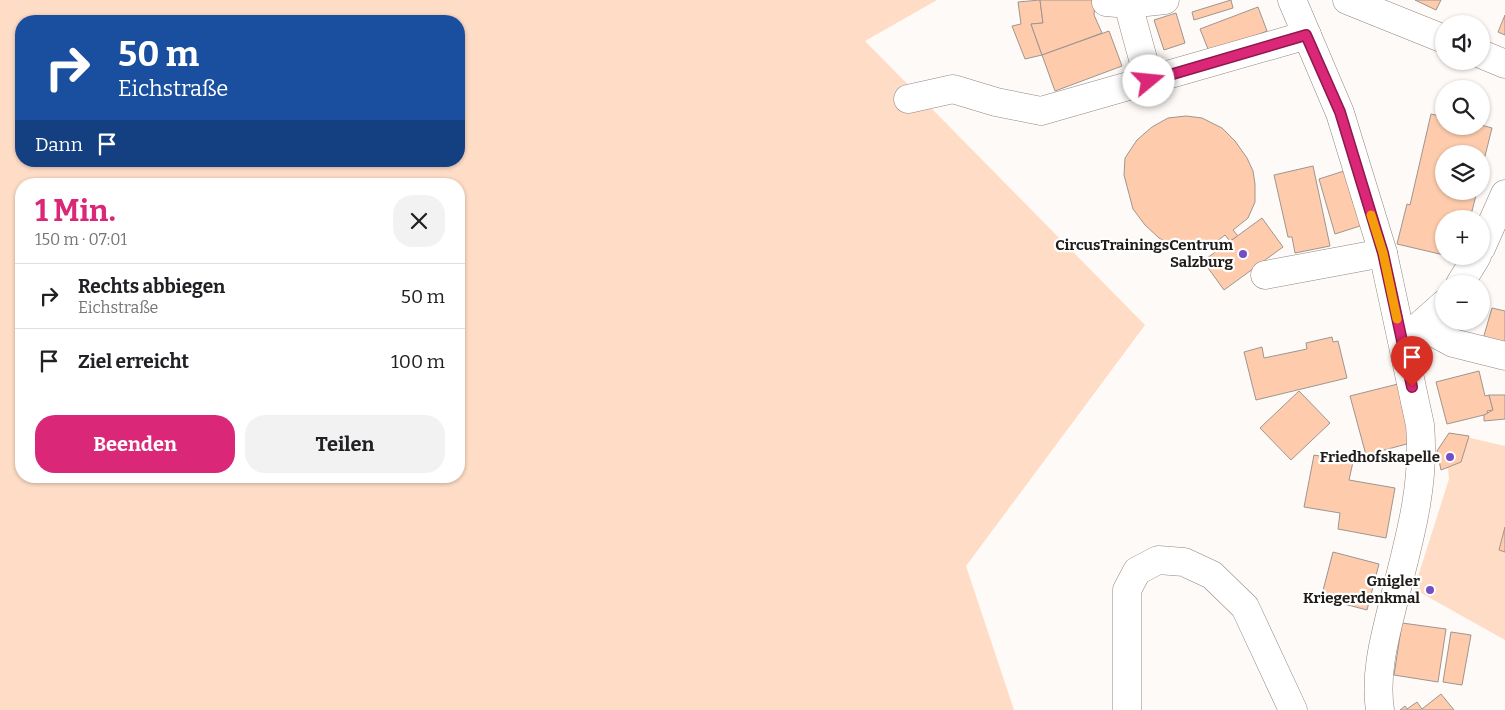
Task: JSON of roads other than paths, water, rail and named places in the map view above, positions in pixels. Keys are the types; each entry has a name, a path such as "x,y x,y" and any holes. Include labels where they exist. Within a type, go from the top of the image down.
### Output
{"street":[{"path":"1149,81 1117,2 1165,0"},
{"path":"1292,0 1340,112 1383,253 1412,333 1420,425 1421,467 1417,505 1383,646 1378,683 1380,710"},
{"path":"1347,0 1435,35"},
{"path":"908,99 953,89 996,102 1041,111 1306,35"},
{"path":"1490,58 1505,64"},
{"path":"1490,228 1505,194"},
{"path":"1265,275 1383,253"},
{"path":"1412,333 1435,312"},
{"path":"1412,333 1505,356"},
{"path":"1127,710 1127,590 1137,572 1158,560 1184,562 1212,575 1245,607 1293,710"}],"place":[{"name":"CircusTrainingsCentrum Salzburg","path":"1243,254"},
{"name":"Friedhofskapelle","path":"1450,457"},
{"name":"Gnigler Kriegerdenkmal","path":"1430,590"}]}
